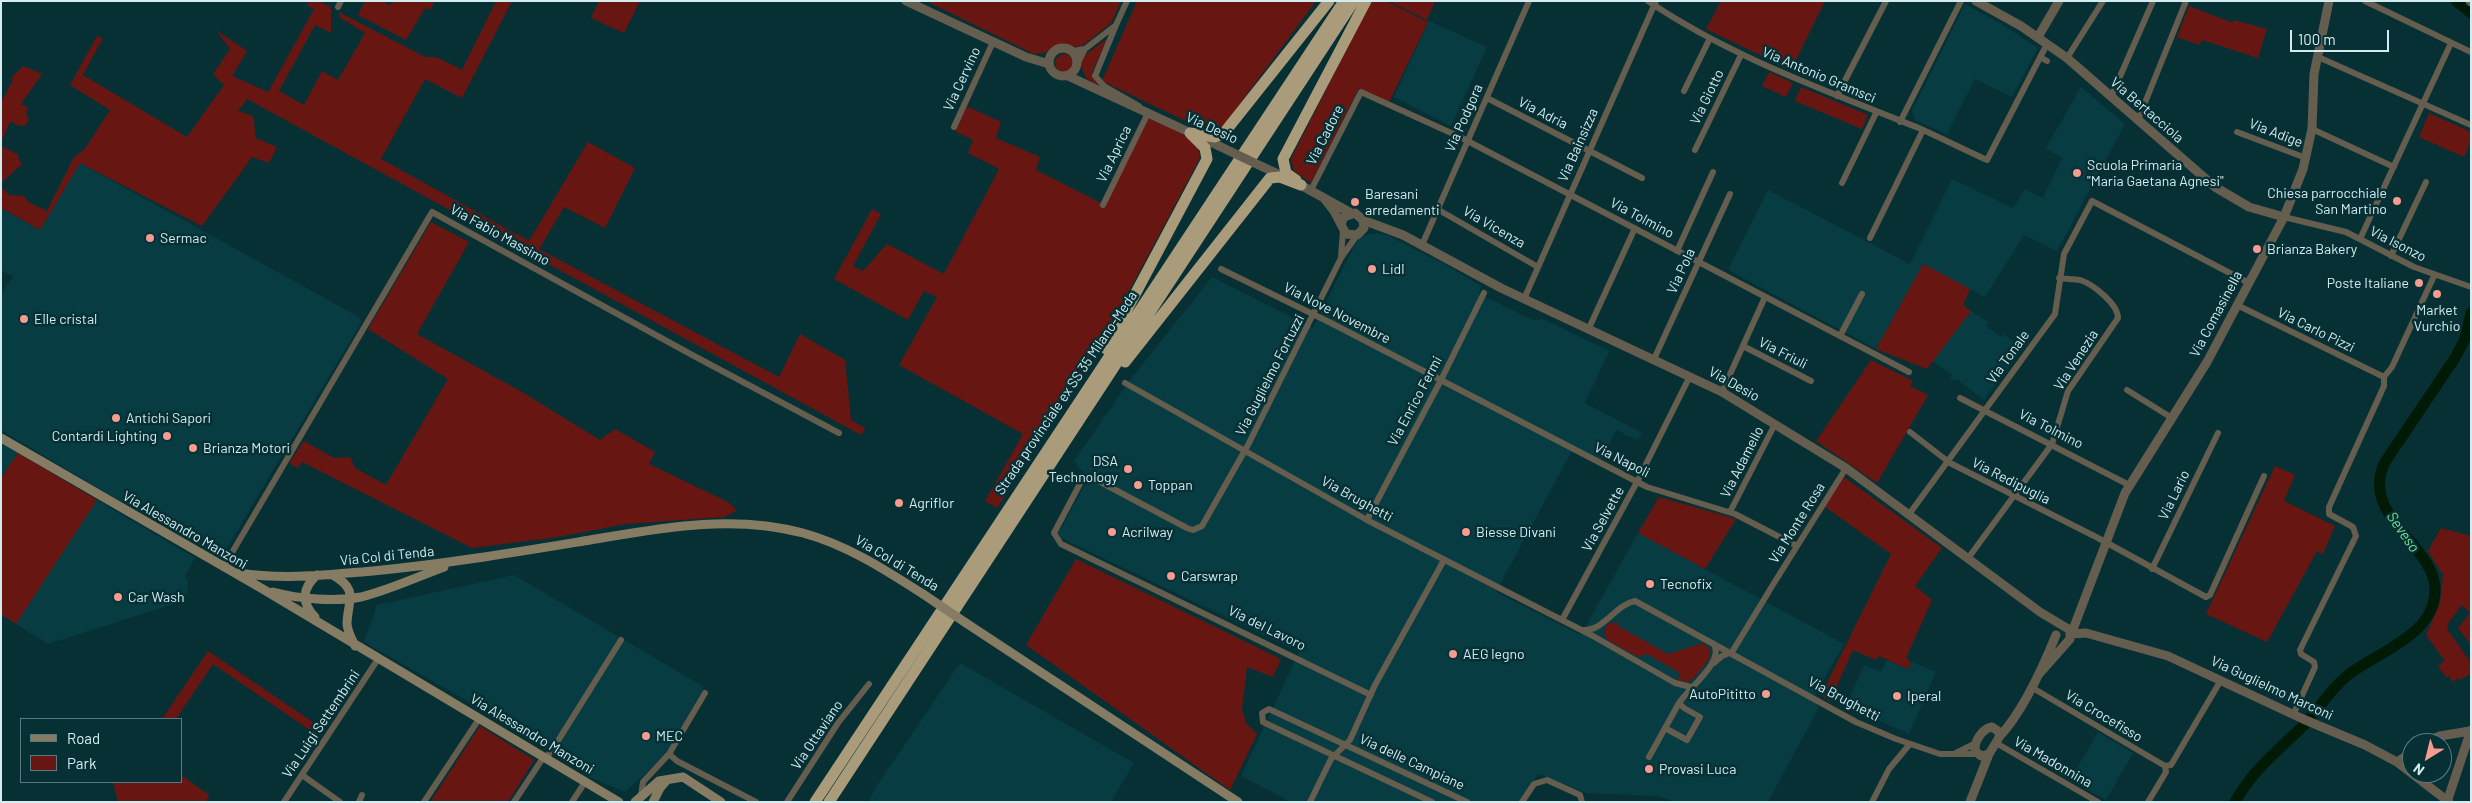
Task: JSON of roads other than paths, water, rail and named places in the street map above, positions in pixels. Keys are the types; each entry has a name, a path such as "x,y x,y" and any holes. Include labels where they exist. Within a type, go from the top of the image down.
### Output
{"highway":[{"path":"1190,133 1215,137 1224,133 1329,1"},
{"name":"Strada provinciale ex SS 35 Milano-Meda","path":"815,802 1344,1"},
{"name":"Strada provinciale ex SS 35 Milano-Meda","path":"829,802 1354,1"},
{"path":"1305,187 1286,172 1283,159 1366,1"},
{"path":"1076,405 1207,159 1205,148 1190,133"},
{"path":"1097,393 1124,363 1270,178 1280,177 1305,187"}],"main road":[{"name":"Via Alessandro Manzoni","path":"1,438 261,588 618,801 638,799"},
{"name":"Via Col di Tenda","path":"227,570 270,578 333,575 459,562 667,527 712,523 756,524 802,533 841,545 875,563 1238,802"},
{"name":"Via Col di Tenda","path":"261,588 305,597 352,598 372,593 459,562"},
{"path":"318,575 307,587 305,597 309,612 320,623"},
{"path":"333,575 345,583 352,598 347,622 356,646"},
{"path":"638,799 659,782 670,778 683,777 721,802"},
{"path":"638,799 649,797 653,802 660,788 670,778"}],"street":[{"path":"906,1 1033,59 1050,59"},
{"path":"1127,1 1095,76 1104,86 1132,100 1147,112"},
{"name":"Via Podgora","path":"1422,245 1529,1"},
{"path":"1837,96 1886,1"},
{"path":"1900,122 1961,1"},
{"name":"Via Bertacciola","path":"1976,1 2038,36 2067,58 2215,187 2249,207 2284,217"},
{"path":"2038,36 2059,1"},
{"path":"2067,58 2102,1"},
{"path":"2111,97 2154,1"},
{"path":"2138,120 2186,1"},
{"name":"Via Comasinella","path":"1997,736 2016,712 2066,630 2129,486 2207,362 2284,217 2306,158 2312,129 2314,74 2330,1"},
{"path":"2365,1 2471,52"},
{"name":"Via Antonio Gramsci","path":"1653,3 1741,55 1876,113 1923,130 1987,160 2040,57"},
{"name":"Via Bainsizza","path":"1524,299 1653,3"},
{"path":"1085,49 1073,51 1058,48 1050,59 1053,73 1062,77 1068,76 1076,68 1085,49 1116,25"},
{"path":"1684,91 1710,38"},
{"name":"Via Cervino","path":"954,127 993,42"},
{"path":"2360,239 2451,42"},
{"path":"2047,44 2040,57 2047,61"},
{"path":"1073,51 1078,60 1076,68"},
{"name":"Via Giotto","path":"1695,150 1741,55"},
{"path":"2318,57 2471,125"},
{"name":"Via Desio","path":"1076,68 1087,84"},
{"name":"Via Desio","path":"1068,76 1305,187 1351,213"},
{"name":"Via Cadore","path":"1305,187 1361,92"},
{"name":"Via Tolmino","path":"1361,92 1388,105 1392,104 1467,141 1909,372"},
{"name":"Via Adria","path":"1487,98 1642,178"},
{"name":"Via Aprica","path":"1103,205 1147,112"},
{"path":"1842,183 1876,113"},
{"path":"2312,129 2394,167"},
{"path":"1870,238 1923,130"},
{"name":"Via Adige","path":"2237,132 2306,158"},
{"path":"1677,250 1713,172"},
{"path":"2391,256 2426,182"},
{"name":"Via Pola","path":"1654,359 1730,194"},
{"name":"Via Desio","path":"1324,198 1342,228"},
{"name":"Via Tonale","path":"1910,514 2055,314 2064,254 2092,201 2248,284"},
{"name":"Via Vicenza","path":"1438,209 1538,267"},
{"name":"Via Fabio Massimo","path":"227,570 432,212 694,356 839,432"},
{"path":"1351,213 1358,215 1363,220 1360,233 1349,236 1342,228 1344,217 1351,213"},
{"name":"Via Isonzo","path":"2284,217 2331,228 2360,239 2434,276 2471,286"},
{"name":"Via Desio","path":"1363,220 1422,245 1524,299 1722,392 1846,468 2066,630"},
{"name":"Via Guglielmo Fortuzzi","path":"1341,258 1342,228"},
{"path":"1589,328 1635,228"},
{"name":"Via Desio","path":"1360,233 1387,229"},
{"name":"Via Guglielmo Fortuzzi","path":"1073,497 1083,478 1094,478 1187,528 1198,529 1202,526 1246,450 1315,315 1341,258 1360,233"},
{"name":"Via Nove Novembre","path":"1221,269 1441,380"},
{"path":"2294,714 2315,667 2314,662 2301,654 2300,650 2356,532 2353,527 2329,514 2329,507 2384,386 2384,377 2392,367 2434,276"},
{"name":"Via Venezia","path":"1969,557 2052,444 2068,391 2116,324 2118,315 2113,303 2084,282 2059,278"},
{"name":"Via Enrico Fermi","path":"1367,520 1441,380 1484,293"},
{"path":"1840,336 1862,294"},
{"path":"1722,392 1765,297"},
{"name":"Via Carlo Pizzi","path":"2237,305 2384,377"},
{"name":"Via Friuli","path":"1743,346 1811,382"},
{"name":"Via Selvette","path":"1562,620 1637,482 1690,376"},
{"name":"Via Napoli","path":"1441,380 1637,482 1669,494 1730,512 1797,546"},
{"name":"Via Brughetti","path":"1126,383 1367,520 1562,620 1676,683 1691,688"},
{"path":"2127,390 2172,418"},
{"name":"Via Tolmino","path":"1960,398 2052,444 2129,486"},
{"name":"Via Adamello","path":"1730,512 1775,424"},
{"name":"Via Redipuglia","path":"1910,432 1950,463 2106,542 2152,569 2208,597 2264,476"},
{"name":"Via Lario","path":"2152,569 2218,433"},
{"name":"Via Monte Rosa","path":"1732,652 1846,468"},
{"name":"Via del Lavoro","path":"1073,497 1054,533 1060,544 1371,694"},
{"path":"1371,694 1444,560"},
{"name":"Via Brughetti","path":"1598,627 1616,610 1635,601 1732,652 1856,722 1909,745 1940,754 1982,754"},
{"path":"1580,630 1598,627 1597,634 1601,641"},
{"name":"Via Comasinella","path":"2039,674 2065,642 2070,640 2066,630"},
{"name":"Via Guglielmo Marconi","path":"2066,630 2086,633 2168,656 2303,719 2370,747 2397,762 2448,801"},
{"path":"514,802 544,758 552,752 621,640"},
{"path":"1714,644 1717,650 1714,663"},
{"path":"1649,757 1684,696 1714,663 1722,656 1732,652"},
{"name":"Via Luigi Settembrini","path":"284,802 378,659"},
{"path":"2148,802 2166,772 2165,766 2170,765 2221,680"},
{"name":"Via Brughetti","path":"1676,683 1684,696"},
{"name":"Via Ottaviano","path":"787,802 838,723 869,684"},
{"name":"Via Crocefisso","path":"2031,687 2165,766"},
{"path":"638,799 643,782 670,754 705,693"},
{"name":"Via delle Campiane","path":"1310,802 1334,756 1347,745 1371,694"},
{"path":"1665,728 1687,740 1700,717 1684,708 1680,703"},
{"name":"Via delle Campiane","path":"1432,802 1263,722 1262,713 1269,709 1467,802"},
{"path":"424,802 479,719"},
{"path":"1970,802 1981,777 1982,754 1997,736 1988,728 1984,730 1974,749 1982,754"},
{"path":"2448,801 2470,731 2452,734"},
{"path":"2455,733 2461,738 2464,748"},
{"name":"Via Madonnina","path":"1997,736 2098,802"},
{"path":"1951,755 1976,743"},
{"path":"1872,802 1889,769 1909,745"},
{"path":"670,754 677,761 756,802"},
{"path":"2397,762 2402,759"},
{"path":"302,775 340,802"},
{"path":"1522,802 1534,784 1547,780 1580,795 1582,802"},
{"path":"572,802 585,782"},
{"path":"359,802 362,794"}],"waterway":[{"name":"Seveso","path":"2456,1 2471,13"},
{"name":"Seveso","path":"2310,718 2348,675 2415,631 2425,620 2432,607 2435,591 2432,574 2424,559 2389,514 2382,498 2379,481 2385,462 2455,358 2465,339 2471,313"},
{"name":"Seveso","path":"2235,802 2258,770 2304,725"}],"place":[{"name":"Scuola Primaria \"Maria Gaetana Agnesi\"","path":"2077,173"},
{"name":"Chiesa parrocchiale San Martino","path":"2397,201"},
{"name":"Baresani arredamenti","path":"1355,202"},
{"name":"Sermac","path":"150,238"},
{"name":"Brianza Bakery","path":"2257,249"},
{"name":"Lidl","path":"1372,269"},
{"name":"Poste Italiane","path":"2419,283"},
{"name":"Market Vurchio","path":"2437,294"},
{"name":"Elle cristal","path":"24,319"},
{"name":"Antichi Sapori","path":"116,418"},
{"name":"Contardi Lighting","path":"167,436"},
{"name":"Brianza Motori","path":"193,448"},
{"name":"DSA Technology","path":"1128,469"},
{"name":"Toppan","path":"1138,485"},
{"name":"Agriflor","path":"899,503"},
{"name":"Acrilway","path":"1112,532"},
{"name":"Biesse Divani","path":"1466,532"},
{"name":"Carswrap","path":"1171,576"},
{"name":"Tecnofix","path":"1650,584"},
{"name":"Car Wash","path":"118,597"},
{"name":"AEG legno","path":"1453,654"},
{"name":"AutoPititto","path":"1766,694"},
{"name":"Iperal","path":"1897,696"},
{"name":"MEC","path":"646,736"},
{"name":"Provasi Luca","path":"1649,769"}]}
